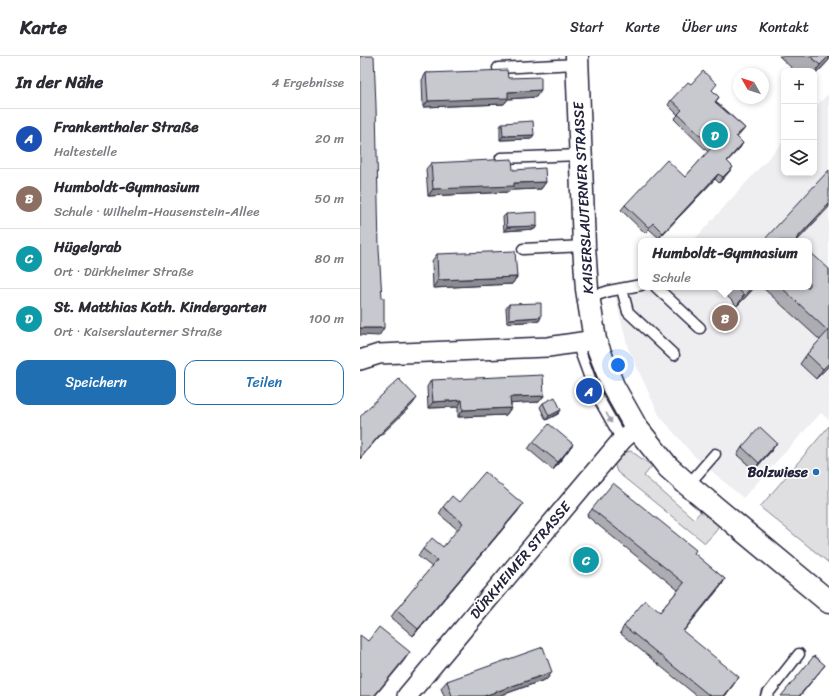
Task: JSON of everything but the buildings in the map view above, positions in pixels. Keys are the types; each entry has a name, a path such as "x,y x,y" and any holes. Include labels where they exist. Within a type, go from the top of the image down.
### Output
{"street":[{"name":"KAISERSLAUTERNER STRASSE","path":"577,60 584,246 588,298 586,342 613,386 629,434 829,602"},
{"path":"360,360 379,354 548,347 586,342"},
{"name":"DÜRKHEIMER STRASSE","path":"407,696 629,434"}],"lane":[{"path":"498,68 577,60"},
{"path":"501,158 580,155"},
{"path":"523,249 584,246"},
{"path":"588,298 638,286"},
{"path":"622,289 628,312 674,355"},
{"path":"659,290 700,328"},
{"path":"688,485 715,454"},
{"path":"766,696 799,654"}],"shaded area":[{"path":"829,93 829,420 821,413 743,498 692,454 659,415 628,348 613,288 638,288 638,290 812,290 812,238 696,238 781,144 781,176 817,176 817,105"},
{"path":"829,426 829,563 760,507"},
{"path":"631,451 652,466 644,476 694,519 702,510 719,524 716,531 705,543 617,472 614,463 622,453"}],"place":[{"name":"St. Matthias Kath. Kindergarten","path":"715,135"},
{"name":"Humboldt-Gymnasium","path":"725,318"},
{"name":"Frankenthaler Straße","path":"589,391"},
{"name":"Bolzwiese","path":"816,472"},
{"name":"Hügelgrab","path":"586,560"}]}
